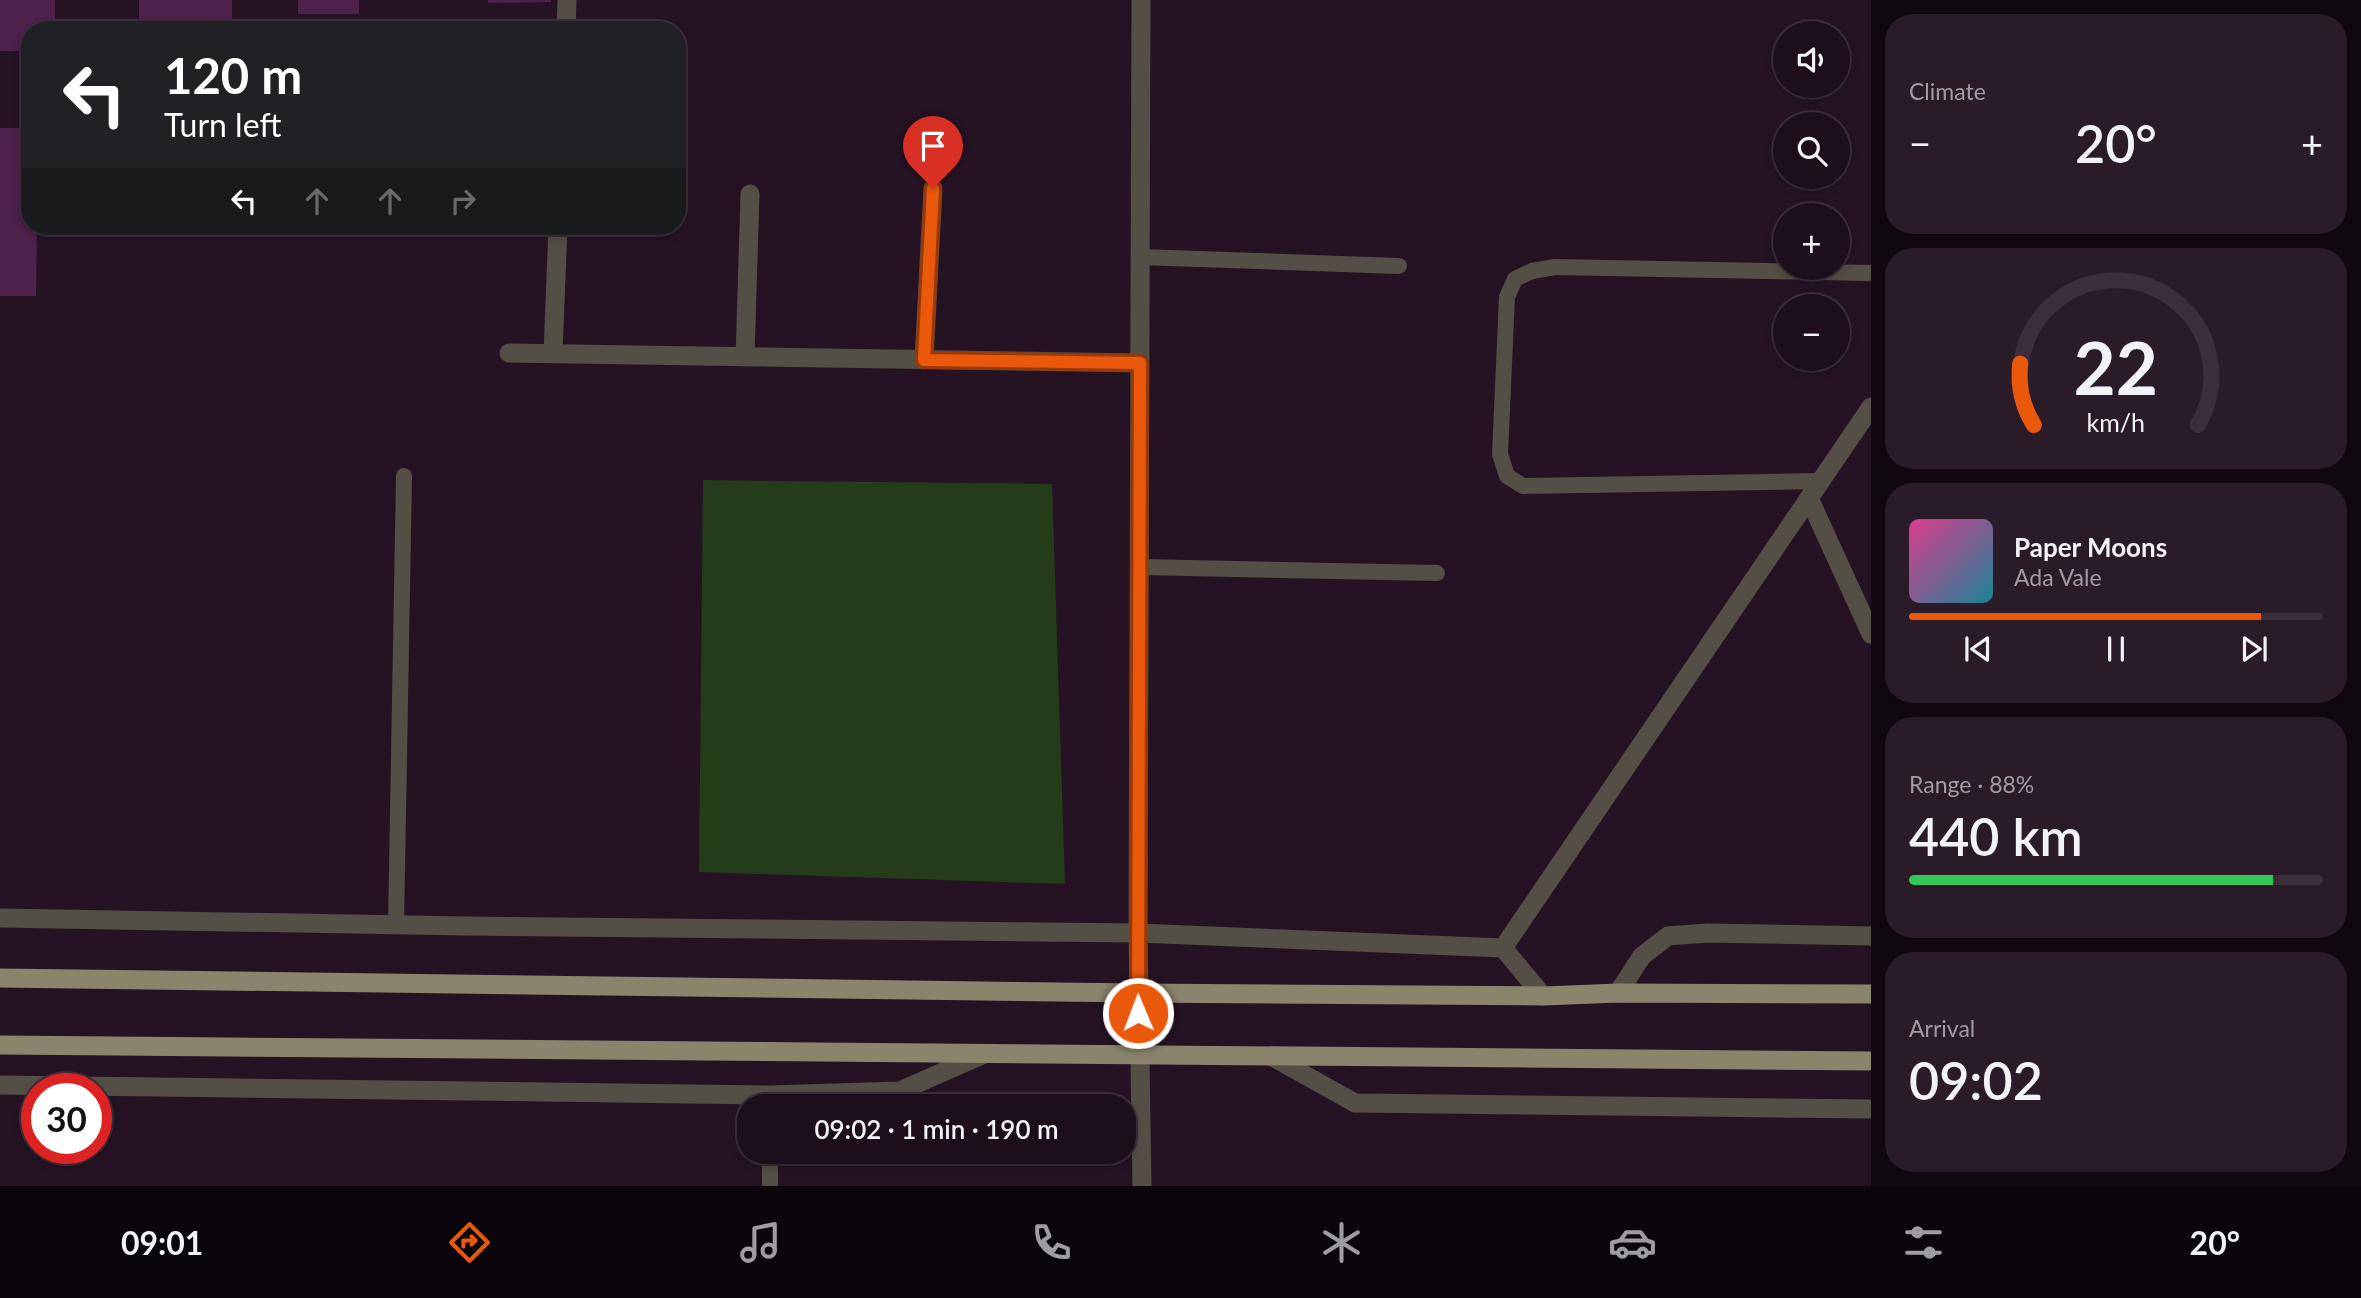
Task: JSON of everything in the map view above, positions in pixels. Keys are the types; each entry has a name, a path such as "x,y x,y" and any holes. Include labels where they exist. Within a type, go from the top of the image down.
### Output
{"main road":[{"path":"0,978 1138,993 1543,996 1618,993 1871,994"},
{"path":"0,1045 1871,1060"}],"street":[{"path":"566,21 567,0"},
{"path":"1141,0 1138,993 1142,1186"},
{"path":"924,360 933,188"},
{"path":"745,357 750,194"},
{"path":"553,354 558,235"},
{"path":"509,353 1140,363"},
{"path":"1503,948 1871,407"},
{"path":"1815,489 1871,634"},
{"path":"0,918 1138,933 1503,948 1543,996"},
{"path":"1618,993 1642,956 1668,936 1708,933 1871,936"},
{"path":"861,1094 900,1091 984,1054"},
{"path":"1271,1056 1355,1103 1871,1109"},
{"path":"0,1085 737,1100"}],"lane":[{"path":"1140,257 1399,265"},
{"path":"1815,489 1523,486 1507,476 1500,454 1507,297 1515,279 1532,271 1555,268 1871,274"},
{"path":"396,925 404,476"},
{"path":"1139,567 1437,573"},
{"path":"770,1164 770,1186"}],"green space":[{"path":"703,480 1052,484 1065,884 699,872"}],"building":[{"path":"0,0 55,0 55,21 21,21 21,51 0,51"},
{"path":"139,0 232,0 232,21 139,21"},
{"path":"298,0 359,0 359,14 298,14"},
{"path":"488,0 551,0 551,2 488,3"},
{"path":"0,128 21,128 21,235 37,235 36,296 0,296"}],"route":[{"path":"933,188 924,360 1140,363 1138,1013"}]}
